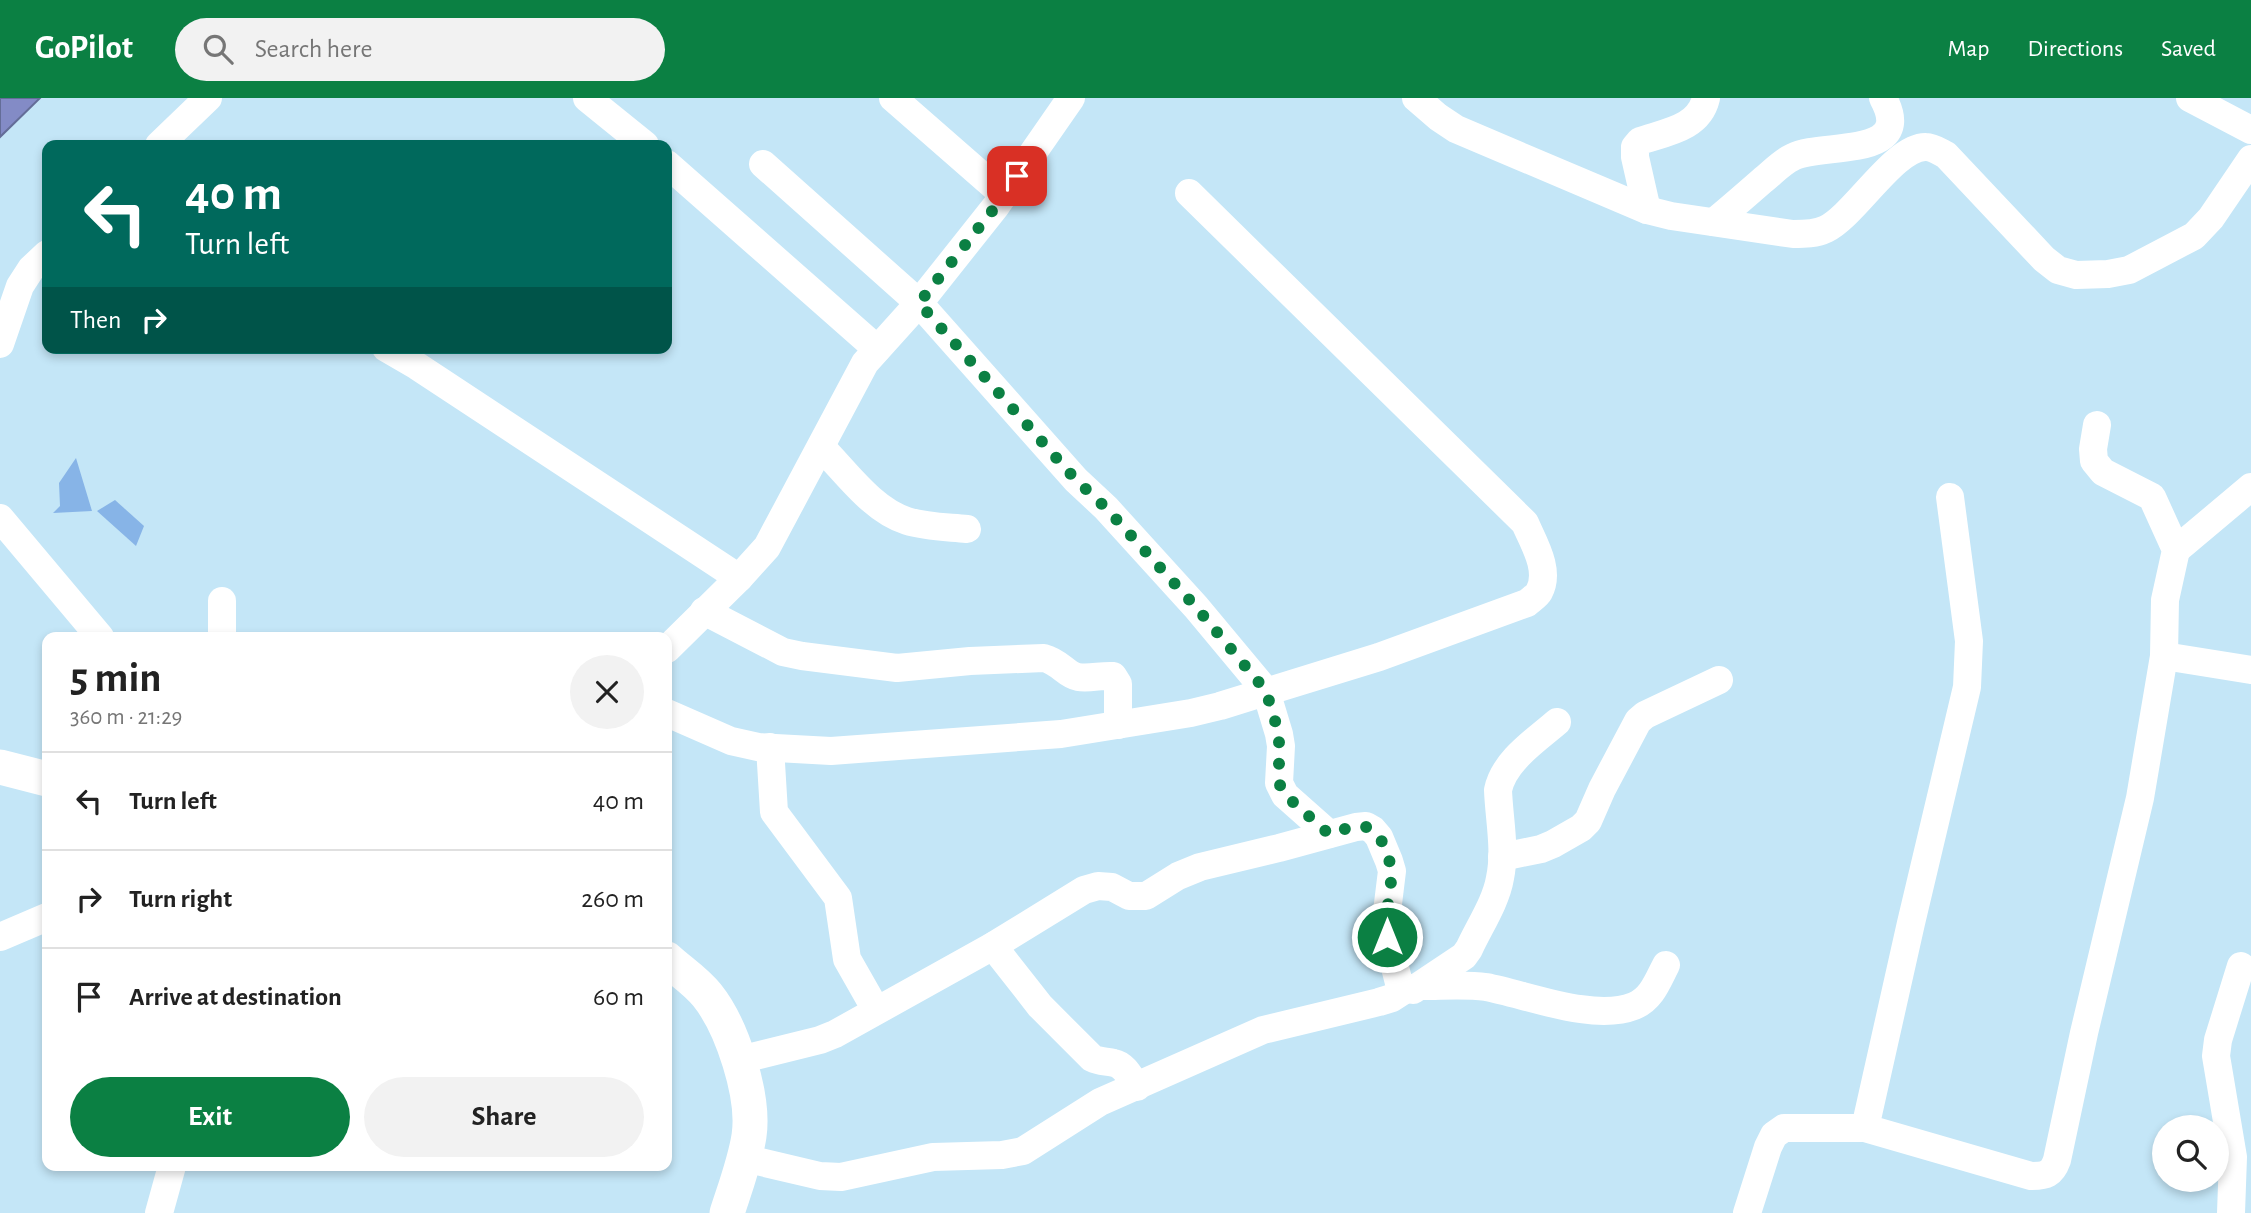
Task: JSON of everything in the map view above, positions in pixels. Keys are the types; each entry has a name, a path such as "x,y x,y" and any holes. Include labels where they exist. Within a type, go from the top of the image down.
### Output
{"main road":[{"path":"0,767 42,778"},
{"path":"672,963 707,994 739,1059 747,1091 749,1133 727,1213"}],"street":[{"path":"164,140 208,98"},
{"path":"586,98 639,140"},
{"path":"893,98 1004,195"},
{"path":"672,644 767,547 865,363 919,303 1004,195 1071,98"},
{"path":"1416,98 1456,129 1647,210 1793,234 1809,234 1826,229 1842,217 1911,149 1928,146 1946,155 2044,259 2059,271 2076,275 2129,270 2194,236 2211,218 2251,159"},
{"path":"1647,210 1635,147 1640,141 1696,120 1706,98"},
{"path":"1714,222 1796,155 1877,141 1885,135 1890,125 1883,98"},
{"path":"2190,98 2251,130"},
{"path":"763,164 919,303 1076,480 1106,508 1196,607 1266,691 1279,734 1279,783 1285,795 1329,834"},
{"path":"672,168 877,349"},
{"path":"672,715 731,741 831,751 1061,734 1201,711 1379,657 1527,603 1539,592 1543,575 1540,558 1525,523 1189,193"},
{"path":"0,344 20,286 42,259"},
{"path":"396,354 739,578"},
{"path":"1747,1213 1768,1147 1774,1135 1784,1128 1865,1128 2031,1176 2045,1176 2053,1171 2140,798 2164,656 2165,600 2176,550 2151,497 2104,472 2094,461 2097,425"},
{"path":"821,447 873,501 903,520 916,524 967,529"},
{"path":"2176,550 2250,491"},
{"path":"1865,1128 1967,688 1969,641 1950,497"},
{"path":"0,518 96,632"},
{"path":"222,601 222,632"},
{"path":"704,611 783,652 802,656 897,668 1044,658 1053,660 1070,674 1079,677 1113,676 1118,684 1118,725"},
{"path":"2164,656 2251,670"},
{"path":"1502,857 1541,849 1581,828 1588,821 1638,722 1655,709 1719,680"},
{"path":"744,1158 841,1177 933,1157 1002,1155 1023,1151 1090,1107 1263,1030 1379,1002 1414,987 1464,956 1469,949 1497,889 1502,857 1498,790 1500,779 1508,767 1557,722"},
{"path":"770,747 774,812 838,898 847,959 876,1010"},
{"path":"739,1059 820,1040 993,946 1084,890 1098,886 1112,887 1129,896 1146,896 1178,876 1200,867 1356,827 1366,827 1379,837 1392,871 1385,928 1399,983 1414,987 1485,987 1580,1009 1615,1011 1635,1006 1647,999 1666,965"},
{"path":"0,937 42,919"},
{"path":"993,946 1040,1006 1092,1058 1122,1066 1137,1087"},
{"path":"2231,1213 2233,1157 2241,1141 2216,1056 2218,1040 2241,966"},
{"path":"159,1213 171,1171"}],"water":[{"path":"0,98 40,98 0,137"}],"building":[{"path":"76,458 92,511 53,513 60,506 59,483"},
{"path":"115,500 144,526 136,546 97,511"}],"route":[{"path":"1017,176 919,303 1076,480 1106,508 1196,607 1266,691 1279,734 1279,783 1285,795 1329,834 1366,827 1379,837 1392,871 1385,917 1387,937"}]}
